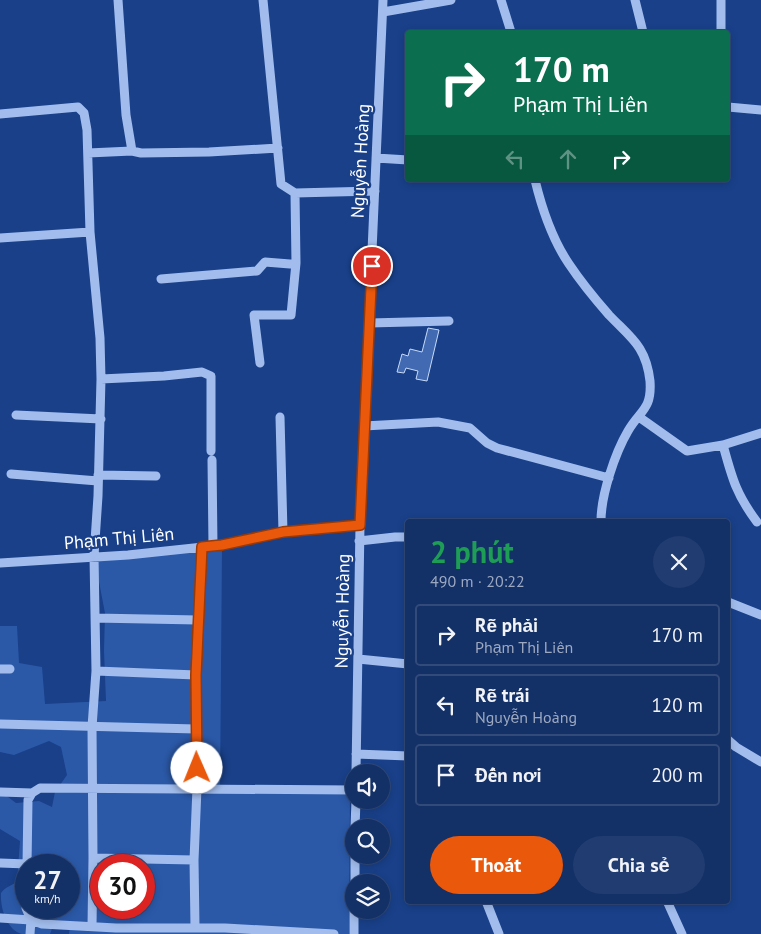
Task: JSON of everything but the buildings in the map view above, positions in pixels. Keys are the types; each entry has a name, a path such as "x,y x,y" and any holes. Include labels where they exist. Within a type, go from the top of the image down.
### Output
{"street":[{"path":"118,0 126,114 132,151"},
{"path":"263,0 281,184 295,193 375,191"},
{"name":"Nguyễn Hoàng","path":"356,764 360,525 383,0"},
{"path":"383,12 451,0"},
{"path":"501,0 510,30"},
{"path":"634,0 642,30"},
{"path":"721,0 721,30"},
{"path":"0,114 78,107 84,113 88,153 90,232 102,379 94,556 96,671 92,727 93,854"},
{"path":"730,107 761,110"},
{"path":"88,153 132,151 209,152 278,148"},
{"path":"376,158 405,160"},
{"path":"536,182 544,216 568,262 590,292 639,345 648,374 650,402 629,429 615,456 601,519"},
{"path":"260,363 254,315 291,315 296,263 295,193"},
{"path":"0,238 90,232"},
{"path":"162,279 257,272 265,262 296,263"},
{"path":"369,323 449,321"},
{"path":"102,379 202,372 211,376 213,546"},
{"path":"16,415 101,418"},
{"path":"280,417 283,532"},
{"path":"639,417 687,451 723,445 761,433"},
{"path":"364,426 438,422 470,428 487,444 497,448 609,478"},
{"path":"723,445 736,490 757,522"},
{"path":"11,474 98,478 156,476"},
{"name":"Phạm Thị Liên","path":"0,563 128,555 213,546 283,532 360,525"},
{"path":"360,541 405,537"},
{"path":"195,927 196,675 202,547"},
{"path":"730,603 761,615"},
{"path":"95,618 198,620"},
{"path":"358,660 405,664"},
{"path":"96,671 196,675"},
{"path":"0,724 196,729"},
{"path":"730,742 736,748 761,762"},
{"path":"356,754 405,756"},
{"path":"0,792 32,793 44,788 345,790"},
{"path":"27,854 27,804 32,793"},
{"path":"155,859 194,860"},
{"path":"0,863 15,864"},
{"path":"487,904 499,934"},
{"path":"668,904 682,934"},
{"path":"0,918 31,920 42,924 92,926 116,931 195,927 225,931 334,934"},
{"path":"92,919 92,926"},
{"path":"354,919 354,934"},
{"path":"30,934 31,920"}],"shaded area":[{"path":"222,545 220,791 345,792 345,809 350,809 350,819 345,819 345,864 349,864 349,874 345,874 345,919 349,919 349,934 69,934 70,925 55,921 50,934 22,934 17,932 8,923 3,912 1,893 15,883 15,919 80,919 80,854 19,854 20,841 0,829 0,791 16,803 39,801 52,807 55,792 67,775 61,747 49,741 14,755 0,752 0,626 17,626 19,663 42,667 45,704 106,701 105,613 94,556"}],"route":[{"path":"197,768 196,675 202,547 222,545 283,532 360,525 372,266"}]}
